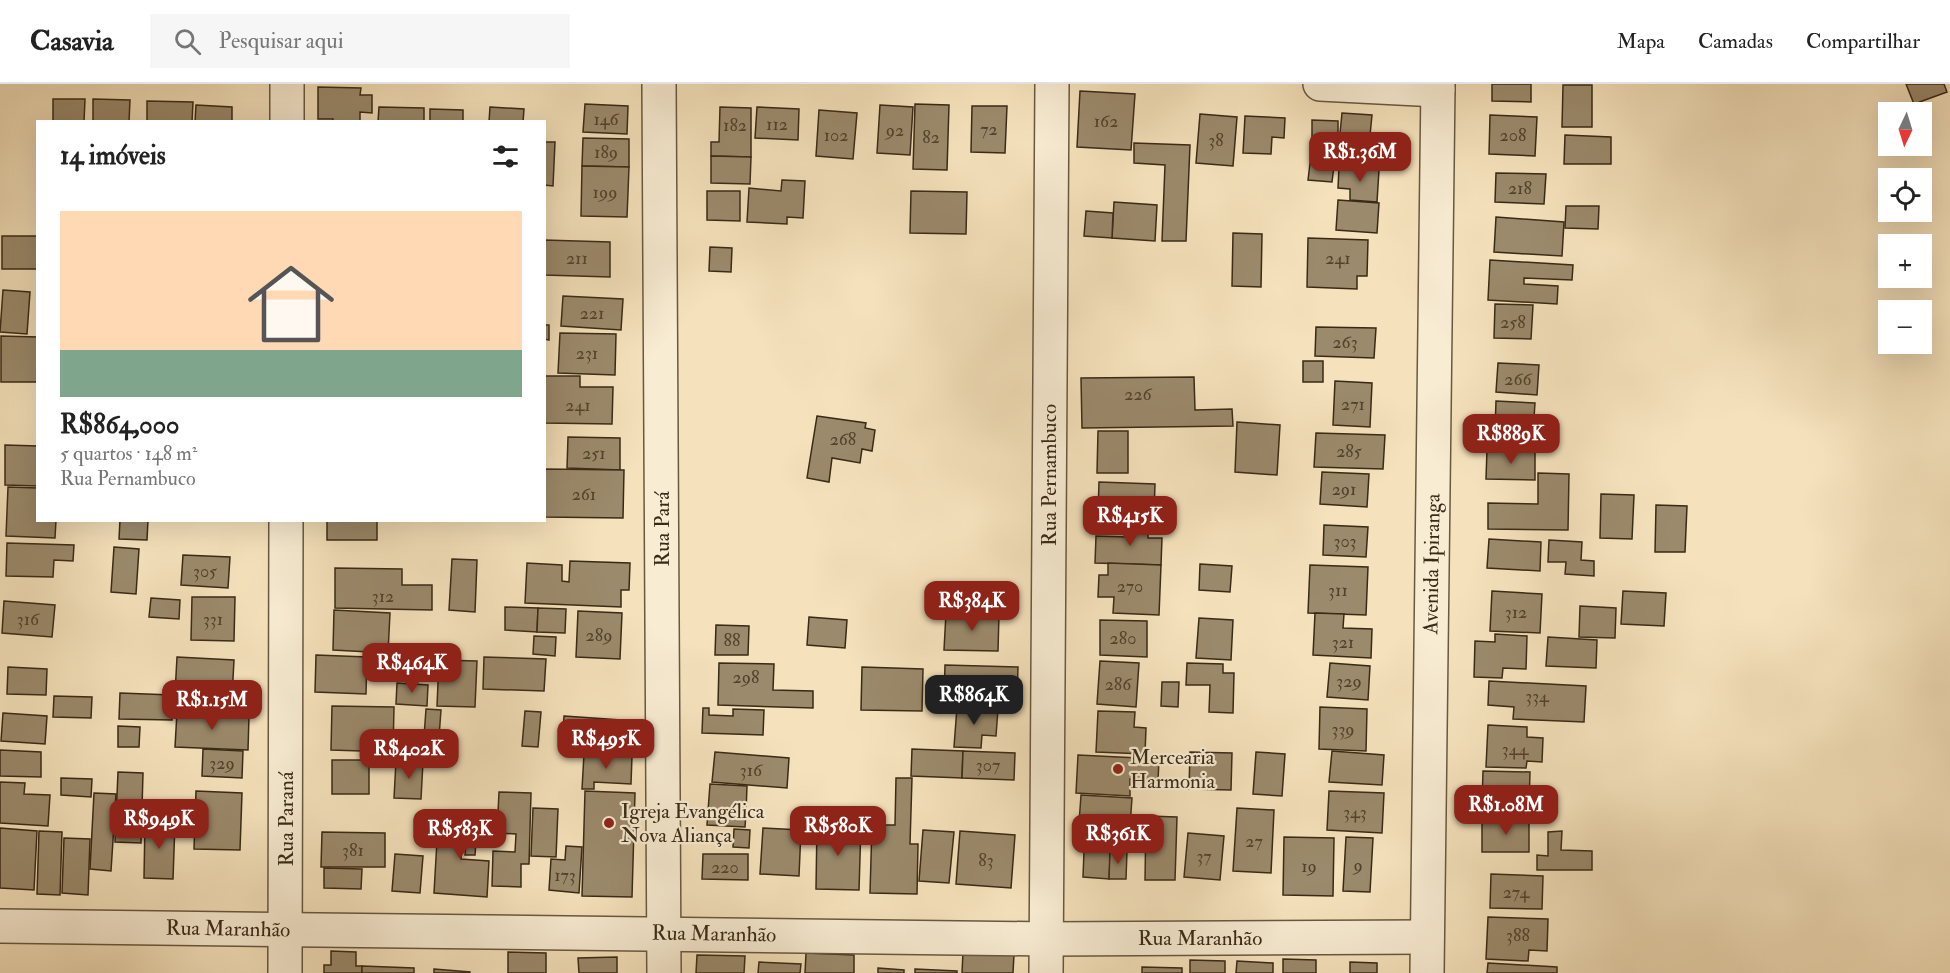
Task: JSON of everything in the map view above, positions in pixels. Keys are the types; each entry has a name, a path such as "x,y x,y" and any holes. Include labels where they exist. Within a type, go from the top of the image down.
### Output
{"street":[{"path":"287,84 287,120"},
{"name":"Rua Pará","path":"659,84 664,973"},
{"name":"Rua Pernambuco","path":"1046,973 1052,84"},
{"path":"1320,84 1438,87"},
{"name":"Avenida Ipiranga","path":"1427,973 1438,87"},
{"name":"Rua Paraná","path":"285,973 286,522"},
{"name":"Rua Maranhão","path":"0,926 1047,939 1428,937"}],"building":[{"path":"1492,84 1531,84 1531,102 1492,101"},
{"path":"1906,84 1944,84 1947,92 1913,102"},
{"path":"1563,85 1592,85 1592,127 1562,127"},
{"path":"318,87 361,88 360,95 372,95 372,113 360,112 360,120 318,119"},
{"path":"1080,91 1135,94 1131,150 1077,147"},
{"path":"53,99 85,99 84,120 53,120"},
{"path":"93,99 130,100 129,120 93,120"},
{"path":"147,101 193,102 192,120 147,120"},
{"path":"585,104 628,106 627,134 583,132"},
{"path":"915,104 949,105 947,170 913,169"},
{"path":"196,105 232,107 232,120 195,120"},
{"path":"880,105 913,107 910,155 877,153"},
{"path":"972,106 1007,106 1005,153 971,152"},
{"path":"379,107 424,108 424,120 378,120"},
{"path":"490,107 524,109 523,120 489,120"},
{"path":"720,107 751,108 751,157 711,156 711,142 719,142"},
{"path":"757,107 799,109 798,140 755,138"},
{"path":"430,109 463,110 463,120 430,120"},
{"path":"819,110 857,113 853,159 816,156"},
{"path":"1342,113 1372,115 1367,166 1337,164"},
{"path":"1200,114 1237,117 1233,166 1196,163"},
{"path":"1490,115 1537,117 1535,156 1489,154"},
{"path":"1245,116 1285,118 1284,138 1272,137 1271,154 1243,153"},
{"path":"1312,120 1338,121 1338,143 1312,142"},
{"path":"1565,135 1611,137 1611,164 1564,164"},
{"path":"583,138 629,139 629,167 582,166"},
{"path":"546,142 555,142 553,186 546,185"},
{"path":"1134,143 1190,145 1186,241 1162,241 1165,165 1134,163"},
{"path":"1312,147 1336,149 1332,182 1308,180"},
{"path":"711,156 751,157 750,184 711,183"},
{"path":"582,166 629,167 627,217 581,216"},
{"path":"1339,167 1379,170 1377,202 1350,200 1350,189 1338,188"},
{"path":"1496,173 1546,174 1544,204 1495,202"},
{"path":"782,180 805,181 803,218 787,217 787,224 747,222 749,188 781,191"},
{"path":"707,191 740,191 740,221 707,220"},
{"path":"911,191 967,192 966,234 910,233"},
{"path":"1338,200 1379,203 1377,233 1336,230"},
{"path":"1114,202 1157,205 1155,241 1112,238"},
{"path":"1566,206 1599,206 1598,229 1565,228"},
{"path":"1086,211 1113,213 1112,238 1084,236"},
{"path":"1496,217 1564,222 1562,256 1494,252"},
{"path":"1233,233 1262,234 1261,287 1232,286"},
{"path":"2,236 36,236 36,269 2,269"},
{"path":"1308,238 1368,240 1367,276 1357,276 1357,289 1307,287"},
{"path":"546,240 610,242 610,277 546,275"},
{"path":"710,247 732,248 731,272 709,271"},
{"path":"1490,260 1573,265 1572,280 1524,278 1524,284 1558,286 1557,304 1488,300"},
{"path":"3,290 30,292 27,334 0,332"},
{"path":"563,296 623,299 621,330 561,326"},
{"path":"1495,304 1533,305 1531,339 1494,338"},
{"path":"546,325 549,325 549,340 546,339"},
{"path":"1316,327 1376,328 1374,358 1315,356"},
{"path":"560,333 616,334 615,375 558,373"},
{"path":"1,336 36,337 36,382 1,382"},
{"path":"1303,361 1323,361 1323,382 1303,382"},
{"path":"1498,363 1539,365 1537,395 1496,392"},
{"path":"546,376 580,376 580,387 613,387 612,424 546,423"},
{"path":"1194,377 1195,410 1232,409 1233,426 1082,428 1081,378"},
{"path":"1335,381 1372,383 1370,427 1333,425"},
{"path":"1496,401 1535,403 1533,432 1495,430"},
{"path":"817,416 866,423 865,428 875,430 872,451 862,449 860,463 832,458 829,482 807,478"},
{"path":"1237,422 1280,425 1277,475 1235,472"},
{"path":"1098,431 1128,431 1128,473 1097,473"},
{"path":"1316,433 1385,435 1383,469 1314,467"},
{"path":"568,437 620,438 620,470 567,468"},
{"path":"5,445 36,446 36,486 5,485"},
{"path":"1487,449 1535,450 1535,480 1486,479"},
{"path":"546,469 624,470 623,518 546,517"},
{"path":"1322,472 1369,474 1367,507 1320,504"},
{"path":"1538,473 1569,474 1568,530 1488,529 1488,503 1538,504"},
{"path":"1099,482 1155,484 1154,514 1098,512"},
{"path":"8,487 36,488 36,522 56,522 55,538 6,536"},
{"path":"1601,494 1634,495 1632,539 1600,538"},
{"path":"1656,505 1687,506 1685,552 1655,552"},
{"path":"1128,521 1148,522 1148,538 1162,538 1161,565 1095,563 1096,536 1127,537"},
{"path":"120,522 148,522 147,540 119,539"},
{"path":"327,522 377,522 377,540 327,540"},
{"path":"1324,525 1368,527 1366,557 1323,555"},
{"path":"1489,539 1541,542 1540,571 1487,568"},
{"path":"1549,540 1582,542 1581,560 1594,561 1594,576 1565,574 1566,562 1548,562"},
{"path":"7,543 74,545 73,561 54,560 53,577 6,576"},
{"path":"114,547 139,549 136,594 111,592"},
{"path":"183,555 230,557 228,588 181,585"},
{"path":"452,559 477,560 475,612 449,610"},
{"path":"570,561 630,563 629,590 621,590 621,607 525,603 527,563 562,565 562,581 569,582"},
{"path":"1108,563 1161,565 1159,615 1113,613 1114,597 1098,597 1099,575 1108,575"},
{"path":"1200,564 1232,566 1230,592 1199,590"},
{"path":"1310,565 1368,567 1366,615 1308,613"},
{"path":"335,568 402,569 402,585 432,585 432,610 335,608"},
{"path":"1492,591 1542,594 1540,633 1490,631"},
{"path":"1623,591 1666,593 1664,626 1621,624"},
{"path":"192,597 235,597 234,641 191,640"},
{"path":"151,598 180,600 179,619 149,617"},
{"path":"4,601 55,605 52,637 2,633"},
{"path":"1580,606 1616,608 1615,638 1579,637"},
{"path":"505,607 538,608 537,632 505,630"},
{"path":"538,608 566,609 565,633 537,632"},
{"path":"334,610 390,613 388,653 333,650"},
{"path":"578,611 622,613 620,659 576,657"},
{"path":"946,613 999,614 998,651 944,650"},
{"path":"1315,613 1344,614 1343,628 1372,629 1371,658 1313,655"},
{"path":"809,617 847,620 845,648 807,645"},
{"path":"1199,618 1233,620 1231,660 1196,658"},
{"path":"1100,620 1147,621 1147,657 1100,655"},
{"path":"716,625 749,626 748,655 715,655"},
{"path":"1495,634 1527,636 1526,669 1503,668 1502,678 1474,677 1475,641 1495,642"},
{"path":"534,636 556,637 555,656 533,654"},
{"path":"1548,637 1597,640 1596,668 1546,666"},
{"path":"316,655 367,657 366,694 315,692"},
{"path":"177,657 234,660 232,697 175,694"},
{"path":"484,657 546,659 544,691 483,689"},
{"path":"439,660 477,661 475,707 437,706"},
{"path":"1100,661 1139,663 1136,707 1097,704"},
{"path":"719,663 774,664 773,690 813,691 813,708 718,705"},
{"path":"1187,663 1223,664 1223,673 1234,673 1233,713 1209,712 1210,685 1186,685"},
{"path":"1330,663 1370,666 1368,700 1327,697"},
{"path":"945,665 1018,667 1017,702 944,700"},
{"path":"8,667 47,669 46,695 7,694"},
{"path":"862,667 923,669 922,711 861,710"},
{"path":"1489,681 1586,686 1584,722 1513,719 1514,707 1488,705"},
{"path":"1162,682 1179,682 1178,707 1161,706"},
{"path":"397,683 428,685 427,706 396,704"},
{"path":"120,693 172,695 172,720 119,719"},
{"path":"54,696 92,697 91,718 53,717"},
{"path":"332,706 394,707 393,752 331,750"},
{"path":"957,707 998,709 996,736 982,735 981,748 954,747"},
{"path":"1320,707 1367,709 1366,751 1319,749"},
{"path":"703,708 709,708 709,715 733,716 733,709 764,710 763,735 702,733"},
{"path":"426,709 441,710 439,737 424,737"},
{"path":"525,711 541,712 538,747 522,746"},
{"path":"1098,711 1135,712 1134,727 1146,728 1145,754 1096,752"},
{"path":"177,712 249,716 248,750 175,747"},
{"path":"3,713 47,716 45,744 1,741"},
{"path":"564,716 621,720 619,753 562,750"},
{"path":"1488,725 1527,727 1527,737 1543,738 1542,762 1527,761 1526,768 1486,767"},
{"path":"118,726 140,727 139,747 118,747"},
{"path":"203,749 243,751 242,778 202,776"},
{"path":"912,749 963,751 962,778 911,776"},
{"path":"0,750 41,752 41,777 0,776"},
{"path":"963,751 1015,753 1014,780 962,778"},
{"path":"1332,751 1384,755 1382,785 1329,782"},
{"path":"715,752 789,758 787,788 712,782"},
{"path":"1190,752 1232,753 1231,790 1189,789"},
{"path":"1256,752 1285,754 1282,796 1253,794"},
{"path":"584,754 632,756 631,784 594,782 594,789 582,789"},
{"name":"Mercearia Harmonia","path":"1078,755 1159,759 1158,781 1130,779 1130,796 1076,793"},
{"path":"332,760 369,760 369,794 332,794"},
{"path":"396,761 423,762 421,799 394,798"},
{"path":"1483,771 1530,772 1529,806 1482,805"},
{"path":"118,772 143,773 141,843 115,842"},
{"path":"61,778 92,779 91,797 61,795"},
{"path":"896,778 912,778 910,844 918,844 917,894 870,893 872,825 895,825"},
{"path":"0,782 25,783 24,794 50,795 48,826 0,823"},
{"path":"710,784 747,786 746,813 708,811"},
{"path":"196,791 242,793 240,850 194,849"},
{"name":"Igreja Evangélica Nova Aliança","path":"585,791 635,793 632,897 582,896"},
{"path":"1329,791 1384,793 1382,833 1327,830"},
{"path":"499,792 531,793 529,864 521,864 521,887 492,886 493,851 515,852 516,834 497,833"},
{"path":"94,793 116,794 111,871 90,869"},
{"path":"1081,795 1132,798 1130,826 1079,823"},
{"path":"533,808 558,809 556,857 531,856"},
{"path":"1237,808 1274,810 1271,873 1233,871"},
{"path":"708,811 746,813 745,827 707,825"},
{"path":"454,813 478,814 475,855 465,855 467,831 463,830 461,859 489,861 487,897 434,893 438,823 453,824"},
{"path":"1146,816 1177,817 1175,880 1145,880"},
{"path":"1482,821 1529,821 1529,852 1482,852"},
{"path":"145,822 175,823 173,879 144,878"},
{"path":"817,824 861,825 859,890 816,889"},
{"path":"1085,825 1112,826 1109,879 1083,877"},
{"path":"0,828 37,831 34,890 0,888"},
{"path":"763,828 801,830 799,876 760,874"},
{"path":"734,829 750,830 749,848 733,847"},
{"path":"923,830 954,832 949,883 919,881"},
{"path":"39,831 62,832 60,895 37,894"},
{"path":"960,831 1015,835 1011,888 956,884"},
{"path":"1562,831 1561,850 1592,851 1592,870 1537,870 1537,855 1548,856 1548,832"},
{"path":"322,832 385,833 385,867 321,867"},
{"path":"1188,833 1224,836 1220,880 1184,877"},
{"path":"1284,837 1334,838 1333,896 1283,895"},
{"path":"1346,837 1373,838 1370,892 1343,891"},
{"path":"64,838 90,839 88,895 62,893"},
{"path":"566,846 582,847 579,893 549,890 551,859 565,860"},
{"path":"1110,850 1127,851 1126,879 1109,879"},
{"path":"395,854 423,856 420,893 392,891"},
{"path":"703,854 748,854 748,880 702,879"},
{"path":"324,868 362,869 361,889 324,888"},
{"path":"1491,874 1543,876 1542,909 1490,908"},
{"path":"1488,917 1548,919 1547,951 1529,950 1528,961 1486,959"},
{"path":"331,951 356,952 356,966 362,966 362,973 324,973 324,965 331,965"},
{"path":"508,952 546,953 546,973 508,973"},
{"path":"963,952 1014,954 1013,973 962,973"},
{"path":"806,953 854,955 854,973 805,973"},
{"path":"697,955 745,956 744,973 696,973"},
{"path":"617,957 617,973 579,973 578,958"},
{"path":"1283,959 1316,960 1316,973 1283,973"},
{"path":"1190,960 1225,961 1225,973 1190,973"},
{"path":"1237,961 1273,963 1273,973 1236,973"},
{"path":"759,962 801,964 800,973 758,973"},
{"path":"1350,962 1377,963 1377,973 1350,973"},
{"path":"1488,963 1557,967 1557,973 1487,973"},
{"path":"362,966 414,968 414,973 362,973"},
{"path":"1142,967 1182,968 1182,973 1142,973"},
{"path":"878,968 904,970 904,973 878,973"},
{"path":"434,969 470,972 470,973 434,973"},
{"path":"915,969 957,971 957,973 915,973"}],"place":[{"name":"Mercearia Harmonia","path":"1118,769"},
{"name":"Igreja Evangélica Nova Aliança","path":"609,823"}]}
